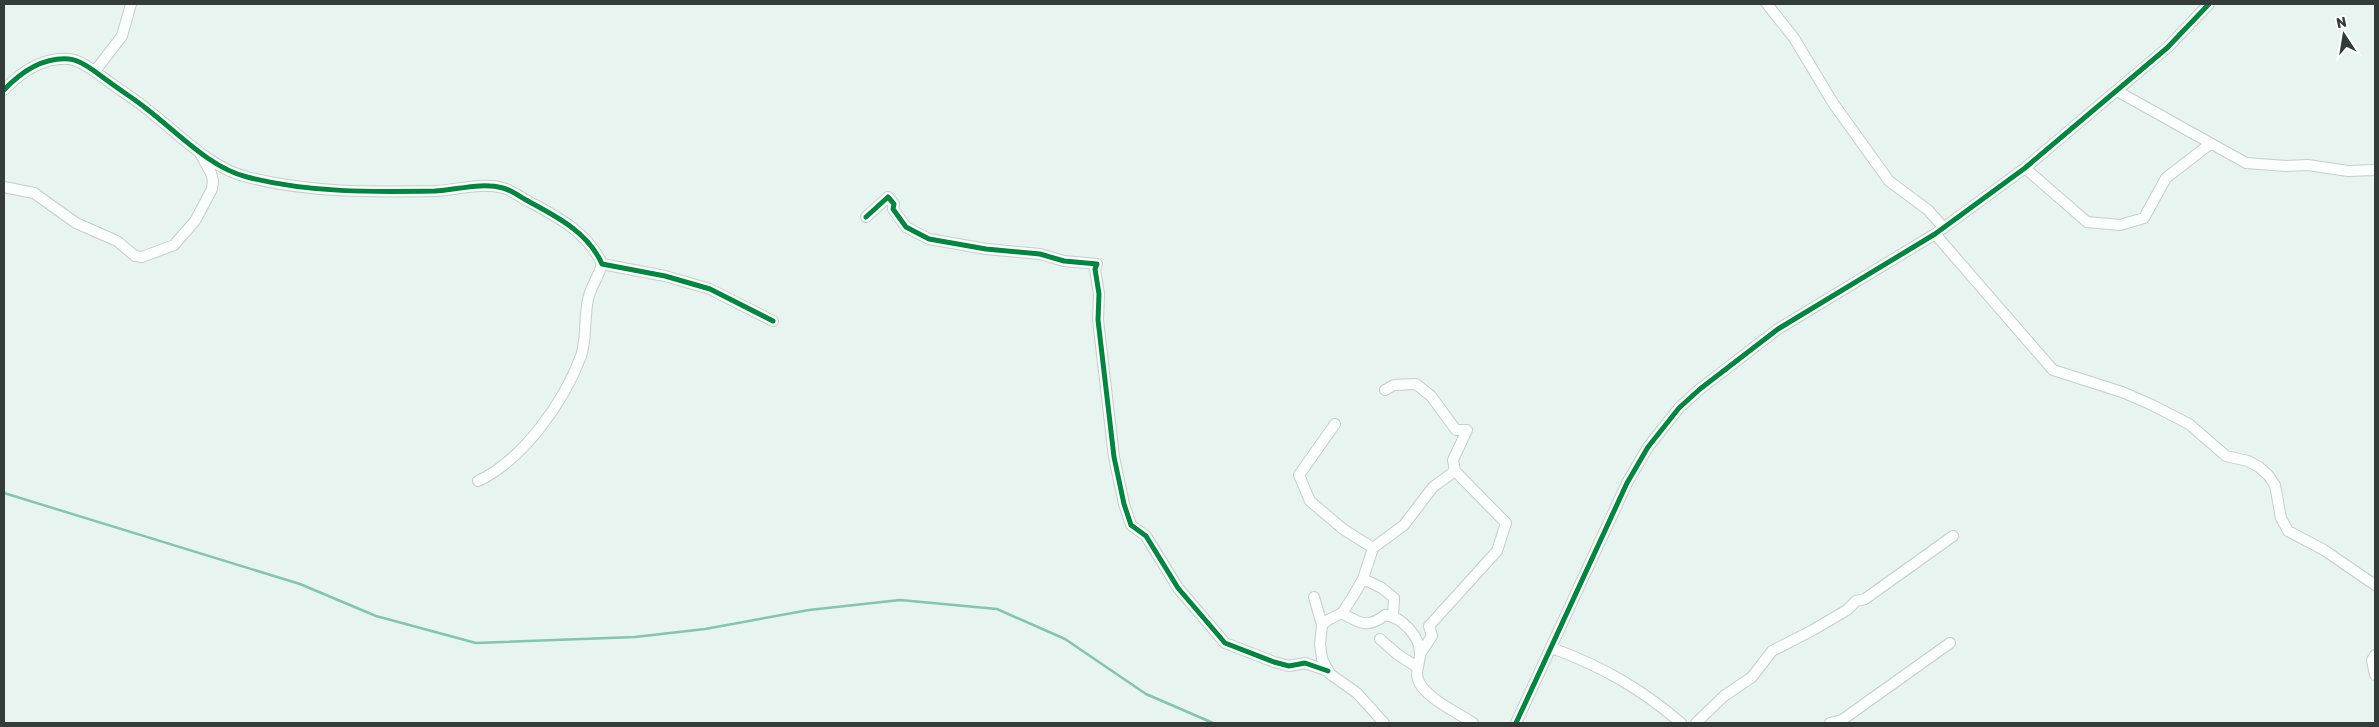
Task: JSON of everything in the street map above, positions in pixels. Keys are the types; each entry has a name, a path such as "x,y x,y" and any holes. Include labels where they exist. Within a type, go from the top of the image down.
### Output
{"street":[{"path":"95,71 122,36 131,4"},
{"path":"1767,4 1794,38 1832,103 1889,181 1928,210 1939,231 2054,370 2122,392 2150,404 2190,424 2226,456 2248,461 2259,467 2275,485 2281,518 2288,532 2324,550 2375,585"},
{"path":"1516,723 1627,483 1648,447 1680,408 1722,370 1778,329 1939,231 2025,168 2167,48 2209,4"},
{"path":"4,90 17,75 33,66 53,60 71,59 95,71 146,108 198,150 231,171 246,177 291,185 359,192 448,190 482,186 503,188 553,214 580,233 596,250 602,264 587,301 581,355 567,386 553,410 509,461 478,481"},
{"path":"2118,91 2246,163 2375,170"},
{"path":"2025,168 2088,222 2120,225 2144,218 2166,178 2210,144"},
{"path":"4,187 34,193 76,223 117,242 134,256 142,257 174,245 195,222 212,189 213,181 211,173 198,150"},
{"path":"866,217 888,197 894,204 893,210 906,227 930,240 986,249 1040,254 1064,261 1097,264 1095,269 1100,294 1098,320 1114,457 1131,525 1146,536 1178,588 1225,643 1289,666 1305,663 1328,671 1357,693 1384,723"},
{"path":"602,264 664,276 710,289 773,321"},
{"path":"1386,390 1394,385 1416,384 1431,396 1456,430 1467,430 1453,460 1455,471 1506,523 1498,551 1429,626 1432,636 1420,654"},
{"path":"1335,424 1299,474 1310,501 1343,529 1373,548"},
{"path":"1322,625 1342,613 1363,579 1373,548 1404,525 1432,487 1455,471"},
{"path":"1696,723 1724,696 1752,678 1772,651 1847,610 1856,601 1865,599 1953,536"},
{"path":"1363,579 1391,594 1394,598 1393,616"},
{"path":"1314,597 1322,625 1320,644 1322,659 1328,671"},
{"path":"1342,613 1363,624 1376,623 1385,615 1393,616 1405,623 1419,645 1420,654 1416,676 1431,696 1473,723"},
{"path":"1380,639 1397,654 1417,667"},
{"path":"1830,723 1842,720 1950,643"},
{"path":"1552,648 1621,679 1657,702 1681,723"},
{"path":"2375,655 2372,660 2375,675"}],"waterway":[{"path":"4,493 300,584 376,616 476,643 635,637 705,629 809,610 900,600 997,609 1065,639 1146,694 1213,723"}],"cycle path":[{"path":"1516,723 1627,483 1648,447 1679,408 1700,389 1778,329 1935,234 2025,168 2167,48 2209,4"},
{"path":"4,90 18,77 41,63 50,60 69,59 90,68 138,102 207,158 220,166 247,177 317,189 435,191 486,186 503,188 549,212 570,226 588,243 602,264 665,276 710,289 773,321"},
{"path":"866,217 888,197 894,204 893,209 906,227 929,239 986,249 1040,254 1064,261 1097,264 1095,269 1099,294 1098,320 1114,457 1124,504 1131,525 1146,536 1178,588 1225,643 1274,662 1289,666 1305,663 1328,671"}]}
